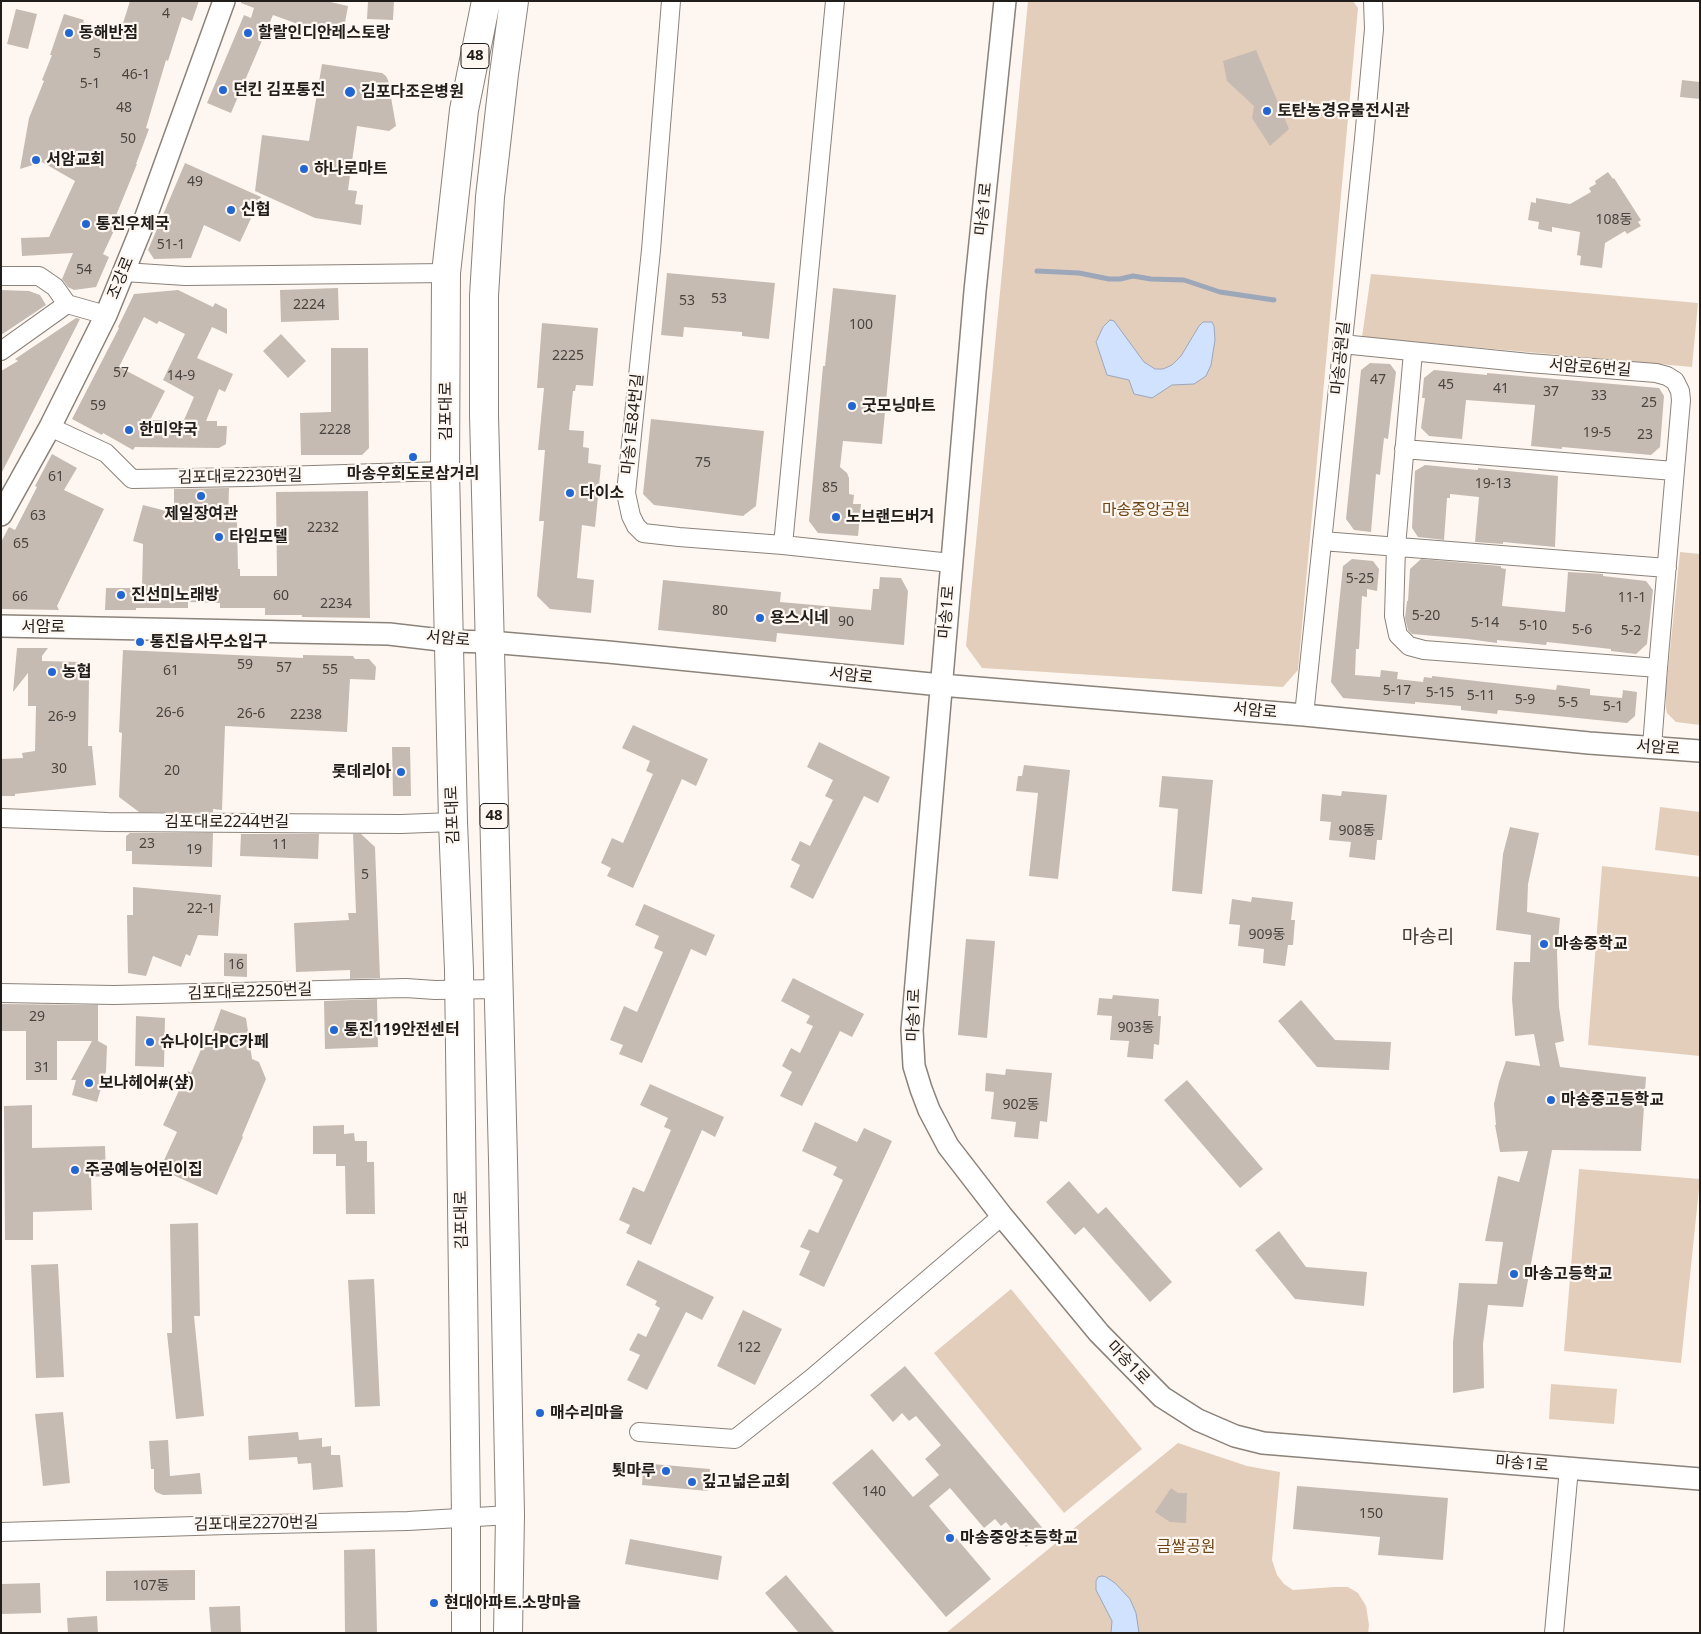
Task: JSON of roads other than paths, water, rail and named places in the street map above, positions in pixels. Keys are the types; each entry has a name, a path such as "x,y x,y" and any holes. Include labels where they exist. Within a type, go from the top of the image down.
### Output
{"main road":[{"path":"464,110 463,50 466,1"},
{"name":"김포대로","path":"466,1633 460,990 453,822 449,641 446,471 446,273 464,110 486,1"},
{"name":"48","path":"508,1633 510,1515 484,415 484,296 490,197 514,1"},
{"path":"504,74 529,1"}],"street":[{"name":"조강로","path":"1,515 50,427 106,315 144,222 224,1"},
{"name":"마송1로84번길","path":"672,1 626,493 631,516 636,526 643,533 783,545 951,563"},
{"path":"783,545 835,1"},
{"name":"마송1로","path":"1005,1 975,291 912,1030 914,1066 929,1110 948,1146 1002,1216 1119,1356 1162,1397 1198,1420 1235,1436 1263,1443 1700,1480"},
{"name":"마송공원길","path":"1304,715 1364,139 1374,29 1374,1"},
{"path":"124,272 185,276 446,273"},
{"path":"1,276 39,276 55,287 67,304 106,315"},
{"path":"1,351 67,304"},
{"name":"서암로6번길","path":"1342,344 1656,373 1666,376 1675,382 1680,391 1681,400 1652,747"},
{"path":"1413,352 1396,547 1394,616 1398,635 1409,646 1424,650 1658,668"},
{"name":"김포대로2230번길","path":"50,427 106,453 132,479 446,471"},
{"path":"1404,449 1674,470"},
{"path":"1322,542 1667,568"},
{"name":"서암로","path":"1,626 389,634 941,685 1304,715 1589,743 1700,751"},
{"name":"김포대로2244번길","path":"1,818 108,822 401,824 453,822"},
{"name":"김포대로2250번길","path":"1,993 123,995 406,988 499,989"},
{"path":"639,1432 735,1439 812,1378 1002,1216"},
{"path":"1554,1633 1569,1468"},
{"name":"김포대로2270번길","path":"1,1532 408,1521 510,1515"}],"water":[{"path":"1110,320 1114,321 1144,362 1155,369 1163,369 1172,365 1181,356 1199,326 1203,322 1212,322 1215,340 1211,365 1206,376 1194,384 1172,385 1152,398 1134,394 1129,380 1107,375 1096,342 1103,327"},
{"path":"1102,1576 1115,1583 1130,1599 1136,1613 1139,1633 1111,1633 1112,1621 1096,1590 1096,1581 1098,1577"}],"waterway":[{"path":"1037,271 1079,273 1109,279 1133,276 1151,279 1184,280 1220,292 1274,300"}],"place":[{"name":"동해반점","path":"69,33"},
{"name":"할랄인디안레스토랑","path":"248,33"},
{"name":"던킨 김포통진","path":"223,90"},
{"name":"김포다조은병원","path":"350,92"},
{"name":"토탄농경유물전시관","path":"1267,111"},
{"name":"서암교회","path":"36,160"},
{"name":"하나로마트","path":"304,169"},
{"name":"신협","path":"231,210"},
{"name":"통진우체국","path":"86,224"},
{"name":"굿모닝마트","path":"852,406"},
{"name":"한미약국","path":"129,430"},
{"name":"마송우회도로삼거리","path":"413,457"},
{"name":"다이소","path":"570,493"},
{"name":"제일장여관","path":"201,496"},
{"name":"노브랜드버거","path":"836,517"},
{"name":"타임모텔","path":"219,537"},
{"name":"진선미노래방","path":"121,595"},
{"name":"용스시네","path":"760,618"},
{"name":"통진읍사무소입구","path":"140,642"},
{"name":"농협","path":"52,672"},
{"name":"롯데리아","path":"401,772"},
{"name":"마송중학교","path":"1544,944"},
{"name":"통진119안전센터","path":"334,1030"},
{"name":"슈나이더PC카페","path":"150,1042"},
{"name":"보나헤어#(샾)","path":"89,1083"},
{"name":"마송중고등학교","path":"1551,1100"},
{"name":"주공예능어린이집","path":"75,1170"},
{"name":"마송고등학교","path":"1514,1274"},
{"name":"매수리마을","path":"540,1413"},
{"name":"툇마루","path":"666,1471"},
{"name":"깊고넓은교회","path":"692,1482"},
{"name":"마송중앙초등학교","path":"950,1538"},
{"name":"현대아파트.소망마을","path":"434,1603"}],"district":[{"name":"마송리","path":"1428,938"}],"park label":[{"name":"마송중앙공원","path":"1146,510"},
{"name":"금쌀공원","path":"1186,1547"}]}
